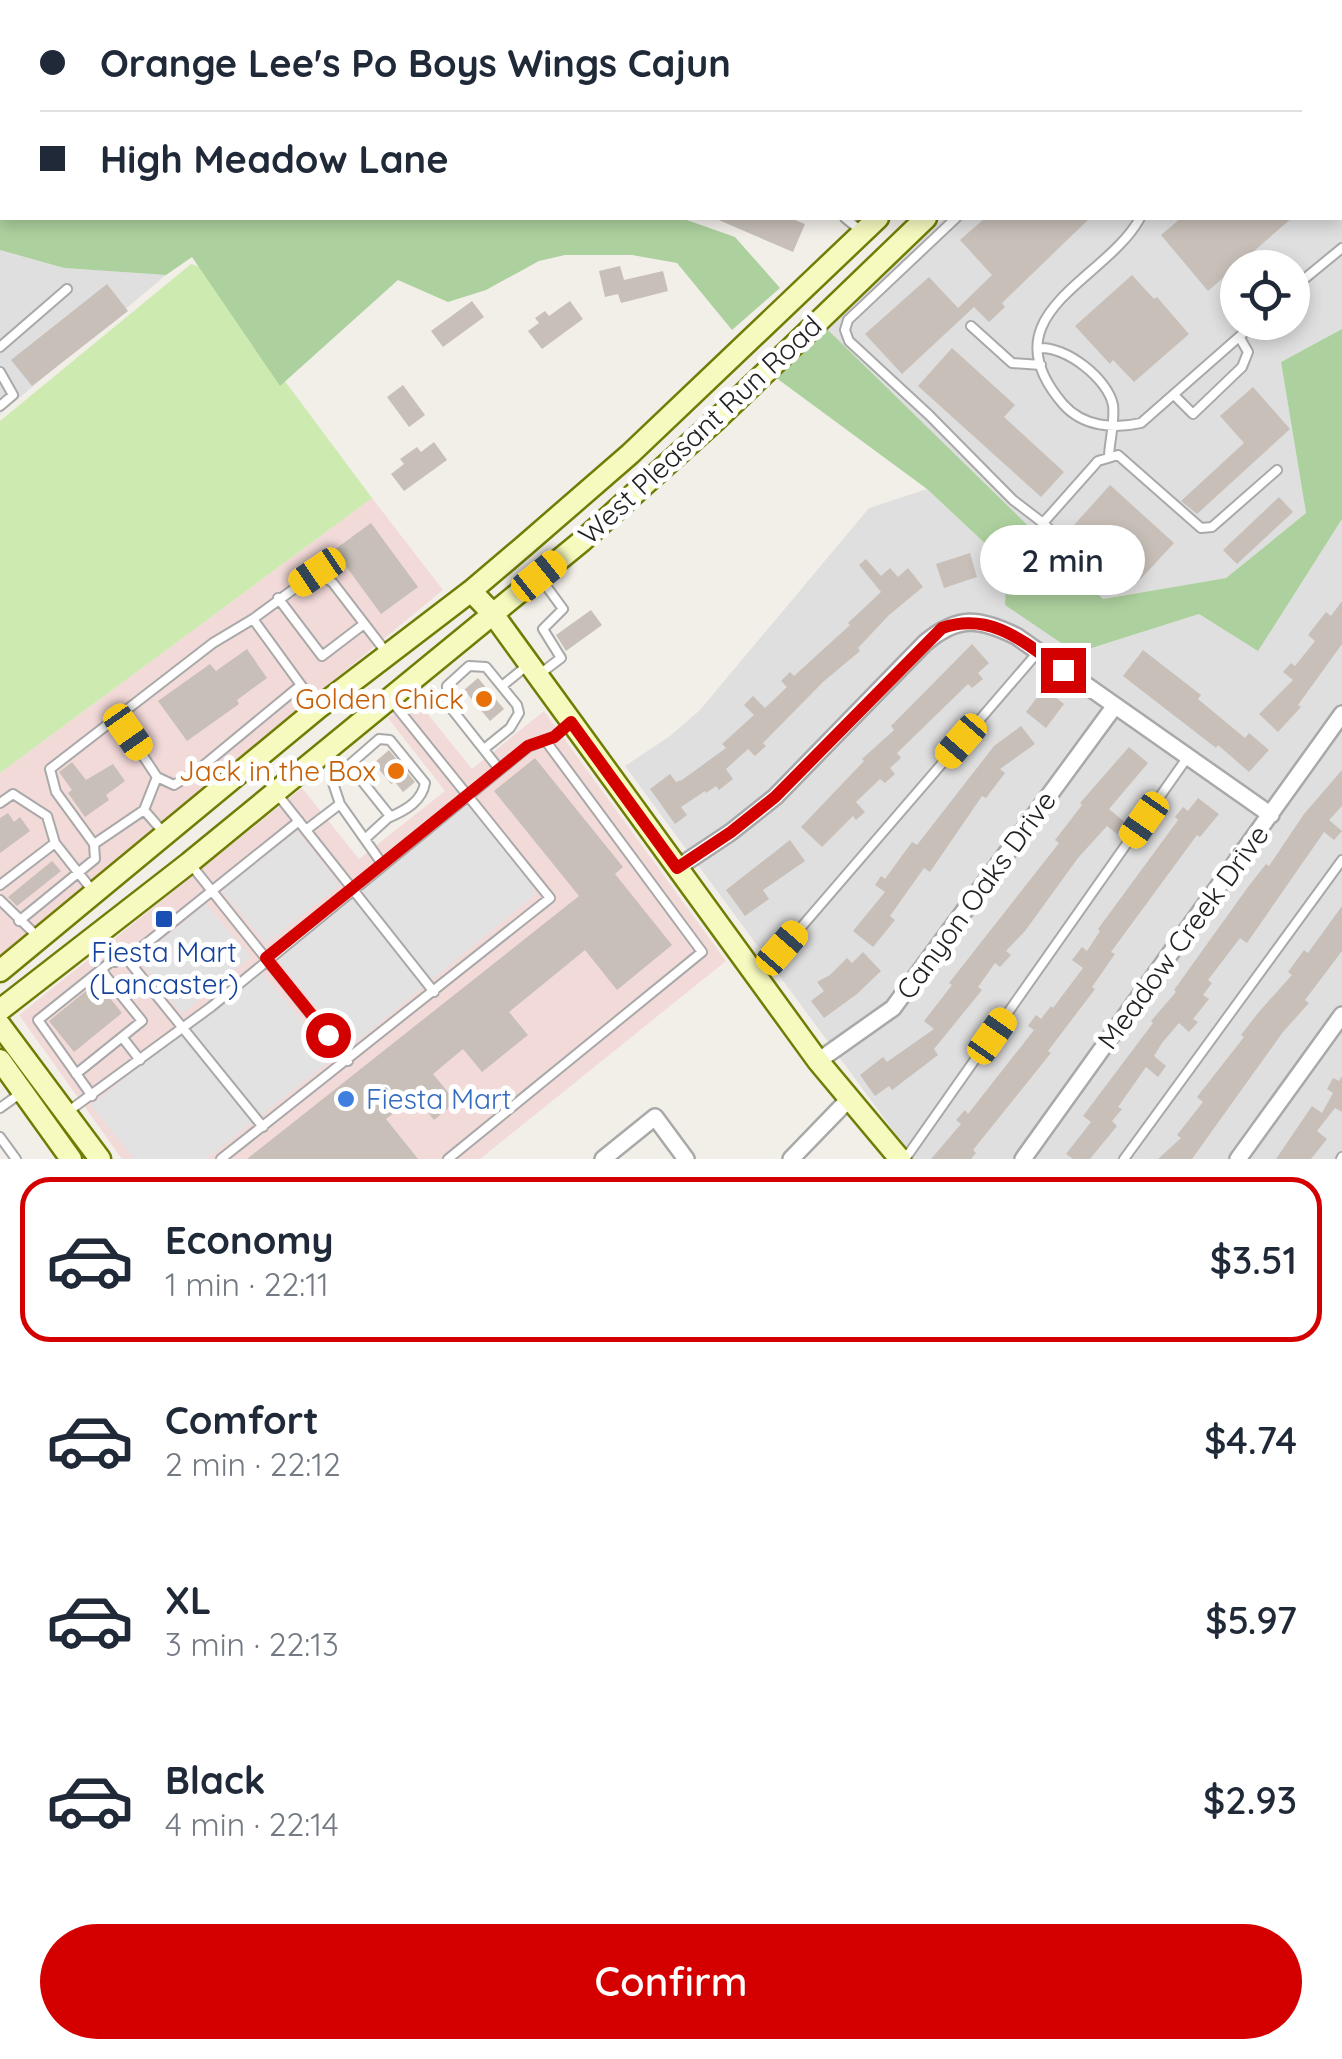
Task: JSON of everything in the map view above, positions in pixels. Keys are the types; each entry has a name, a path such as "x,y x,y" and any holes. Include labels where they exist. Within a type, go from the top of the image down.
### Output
{"main road":[{"name":"West Pleasant Run Road","path":"0,1010 276,792 636,494 924,220"},
{"path":"870,225 885,256"},
{"name":"West Pleasant Run Road","path":"0,971 386,653 471,592 630,454 870,225"},
{"path":"471,592 493,614 818,1061 902,1159"},
{"path":"164,833 189,862"},
{"path":"0,1025 100,1159"},
{"path":"0,1060 71,1159"}],"street":[{"path":"677,868 775,797 942,628 959,622 991,624 1016,636 1271,815"},
{"name":"Canyon Oaks Drive","path":"818,1061 893,1008 1114,707"},
{"name":"Meadow Creek Drive","path":"1022,1159 1342,714"},
{"path":"1238,1159 1342,1014"},
{"path":"791,1159 850,1099"},
{"path":"603,1159 655,1116 686,1159"}],"lane":[{"path":"954,220 848,320 848,340 1013,500 1102,579"},
{"path":"1139,220 1048,313 1039,348 1041,365 1053,392 1067,409 1097,425 1142,424 1238,340"},
{"path":"1310,274 1342,248"},
{"path":"0,347 67,289"},
{"path":"971,326 1012,363 1041,365"},
{"path":"1175,396 1193,414 1242,367 1248,352 1241,340"},
{"path":"1039,348 1058,348 1079,362 1112,401 1109,455"},
{"path":"0,372 13,395 0,406"},
{"path":"1043,523 1098,461 1109,455 1118,455 1201,528 1212,527 1276,470"},
{"path":"20,922 95,858 94,844 56,792 50,769 212,643 253,619 317,572 332,583 386,653"},
{"path":"502,686 561,658 542,629 563,609 539,576"},
{"path":"278,598 322,656 364,624"},
{"path":"253,619 318,708"},
{"path":"757,978 1038,652"},
{"path":"484,749 510,728 519,713 517,704 486,667 470,666 447,686 447,702 500,770"},
{"path":"118,718 157,777 174,785 302,685"},
{"path":"222,1159 550,898 389,698"},
{"path":"66,1113 183,1028 528,746 546,740 571,722"},
{"path":"366,838 424,793 425,783 390,740 379,739 332,780 340,804 383,865"},
{"path":"546,740 702,952"},
{"path":"902,1159 1188,758"},
{"path":"350,766 390,816"},
{"path":"94,844 144,810 157,777"},
{"path":"276,792 434,992"},
{"path":"0,803 13,794 48,816 55,842 93,892"},
{"path":"306,830 340,804"},
{"path":"144,810 164,833"},
{"path":"95,938 113,960 127,959 299,821"},
{"path":"0,885 55,842"},
{"path":"1124,1159 1342,860"},
{"path":"189,862 348,1060"},
{"path":"0,900 38,937"},
{"path":"448,1159 726,935"},
{"path":"127,959 263,1126"},
{"path":"92,1096 38,1020 113,960"},
{"path":"76,1074 142,1021 102,970"},
{"path":"122,1037 140,1060"},
{"path":"0,1108 22,1092"},
{"path":"0,1137 16,1159"}],"shaded area":[{"path":"942,220 1342,220 1342,329 1281,362 1306,513 1226,578 1102,599 826,328"},
{"path":"0,250 64,268 166,275 0,414"},
{"path":"927,489 1007,564 1076,653 1199,614 1258,650 1342,519 1342,1159 888,1159 901,1141 625,766 700,710 869,508"},
{"path":"372,498 443,590 0,955 0,773"},
{"path":"414,697 472,769 544,711 726,961 480,1159 122,1159 19,1015 302,788 359,859 445,791 388,718"},
{"path":"468,804 534,888 535,895 349,1048 277,959"},
{"path":"297,831 340,885 266,944 222,891"},
{"path":"206,904 251,957 182,1014 138,960"},
{"path":"261,971 331,1060 206,1159 134,1159 91,1105"}],"green space":[{"path":"0,220 687,220 735,237 780,288 732,330 677,263 632,255 565,255 539,261 486,290 448,302 398,280 280,386 192,257 166,275 64,268 0,250"},
{"path":"191,264 200,267 372,498 0,773 0,421"},
{"path":"826,328 1103,599 1226,578 1306,513 1281,362 1342,329 1342,519 1258,651 1199,614 1076,653 1005,605 1007,564 927,489 775,377"}],"building":[{"path":"719,220 795,220 805,224 793,252"},
{"path":"983,220 1088,220 1002,303 1005,307 989,322 974,307 902,374 865,334 929,277 958,308 992,275 960,240"},
{"path":"1179,220 1290,220 1255,250 1220,250 1220,281 1208,291 1161,235"},
{"path":"620,266 624,280 663,271 668,291 621,303 618,294 605,297 599,271"},
{"path":"1132,275 1189,334 1134,382 1113,360 1110,364 1075,326"},
{"path":"107,284 128,311 32,386 11,360"},
{"path":"472,301 484,317 443,347 431,331"},
{"path":"570,301 583,319 542,349 528,331 539,323 535,318 545,311 549,316"},
{"path":"952,348 1015,405 1004,417 1064,472 1041,497 918,386"},
{"path":"403,385 425,415 409,427 387,397"},
{"path":"1253,387 1290,429 1197,514 1181,501 1244,443 1220,416"},
{"path":"434,442 447,460 404,491 391,474 404,464 400,459 417,447 421,452"},
{"path":"1110,485 1174,543 1137,583 1074,525"},
{"path":"1279,497 1293,512 1237,564 1223,550"},
{"path":"371,523 418,587 381,614 334,550"},
{"path":"970,553 977,577 944,588 936,564"},
{"path":"866,559 881,576 890,568 898,577 908,568 923,587 889,615 858,648 860,651 763,743 766,746 755,756 748,749 726,769 733,779 719,790 716,786 681,807 687,815 675,824 650,789 670,774 676,782 682,780 726,748 722,744 754,715 744,705 753,696 765,708 787,687 781,681 790,672 794,676 881,592 859,565"},
{"path":"1342,601 1342,644 1298,705 1301,707 1278,732 1259,714 1293,680 1283,672 1291,663 1295,666 1315,641 1308,635 1326,612 1331,616"},
{"path":"591,610 602,625 566,651 556,635"},
{"path":"972,644 989,663 978,673 983,679 972,688 968,684 897,753 901,758 890,768 895,774 885,783 880,779 856,802 865,812 856,820 853,816 822,847 801,827 862,759 894,730 891,726"},
{"path":"247,649 267,678 237,700 239,704 187,741 158,701 210,664 216,671"},
{"path":"1143,650 1201,695 1198,699 1245,738 1249,733 1269,750 1249,772 1123,676"},
{"name":"Golden Chick","path":"478,678 504,709 490,721 464,690"},
{"path":"1044,688 1064,704 1046,728 1026,712"},
{"path":"1021,726 1035,744 1000,769 1005,773 986,798 982,796 930,872 924,868 890,916 895,920 873,947 853,931 885,892 875,885 881,876 885,879 912,842 917,845 994,746"},
{"path":"1129,747 1148,763 1109,809 1126,823 1117,834 1107,826 1078,858 1006,951 1011,955 1000,967 995,963 978,987 982,990 934,1049 938,1055 892,1090 889,1086 875,1096 860,1075 883,1057 887,1062 934,1029 924,1021 952,985 949,983 1059,843 1055,840 1080,803"},
{"name":"Jack in the Box","path":"389,750 415,782 403,792 374,763"},
{"path":"535,758 623,867 615,874 672,945 617,990 585,950 509,1012 528,1035 482,1072 463,1049 433,1074 456,1102 434,1120 415,1096 386,1119 418,1159 247,1159 579,896 494,791"},
{"path":"72,762 86,780 113,764 125,781 106,795 109,800 85,817 59,772"},
{"path":"1342,770 1342,806 1329,820 1342,831 1334,840 1324,832 1247,943 1240,938 1208,980 1212,983 1203,995 1209,999 1193,1019 1198,1022 1189,1032 1179,1023 1154,1056 1166,1066 1158,1077 1146,1067 1118,1107 1122,1109 1112,1121 1117,1126 1090,1159 1073,1159 1066,1154 1091,1122 1083,1116 1248,887 1266,864 1269,866 1304,814"},
{"path":"1198,798 1219,814 1200,837 1197,835 1111,952 1115,954 1092,987 1095,989 1048,1051 1051,1053 973,1150 976,1153 971,1159 931,1159 961,1124 956,1120 965,1110 968,1114 1034,1030 1028,1026 1036,1015 1041,1019 1053,1008 1083,968 1072,960 1082,947 1087,951 1098,929 1178,820 1175,817 1183,807 1188,811"},
{"path":"8,813 14,822 20,817 30,831 0,853 0,818"},
{"path":"790,840 805,861 763,890 769,899 745,916 726,890"},
{"path":"52,861 61,871 17,906 8,897"},
{"path":"1342,906 1342,951 1305,1000 1309,1003 1283,1032 1192,1159 1158,1159 1181,1138 1177,1135 1203,1102 1197,1097 1258,1013 1292,975 1288,972 1304,950 1308,953"},
{"path":"863,952 881,971 824,1018 811,1001 824,991 817,982 847,958 852,963"},
{"path":"97,982 122,1013 74,1052 49,1021"},
{"path":"1342,1076 1342,1112 1335,1108 1317,1131 1327,1139 1311,1159 1276,1159 1312,1106 1322,1113 1333,1093 1327,1089 1333,1078 1339,1081"}],"place":[{"name":"Golden Chick","path":"484,699"},
{"name":"Jack in the Box","path":"396,771"},
{"name":"Fiesta Mart (Lancaster)","path":"164,919"},
{"name":"Fiesta Mart","path":"346,1099"}],"route":[{"path":"328,1035 266,958 528,746 554,737 571,722 677,868 775,797 942,628 959,622 991,624 1016,636 1063,670"}]}
